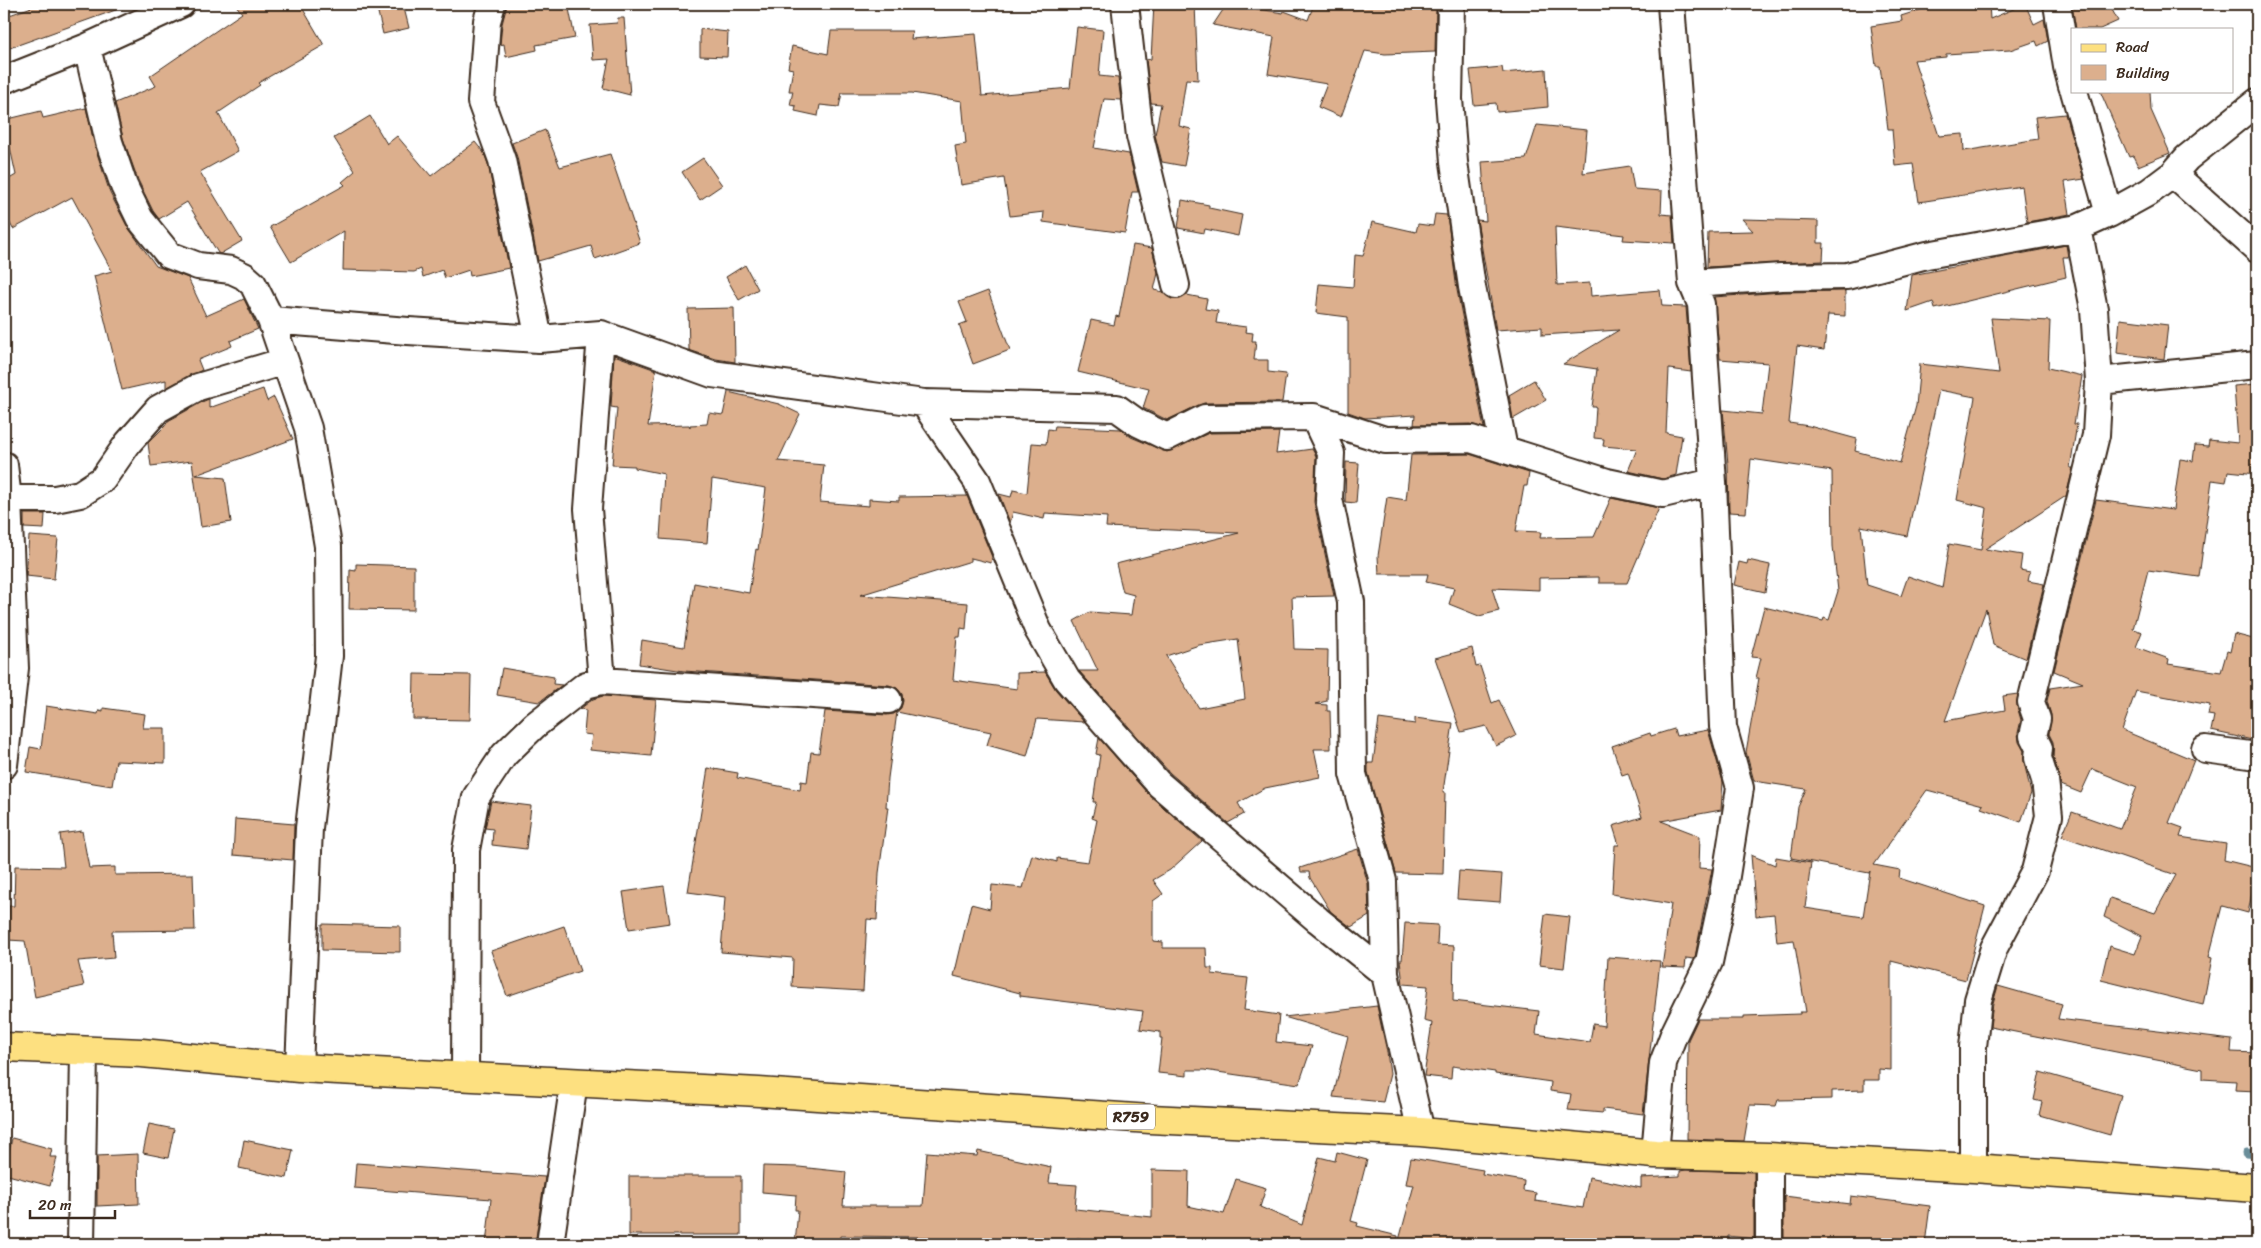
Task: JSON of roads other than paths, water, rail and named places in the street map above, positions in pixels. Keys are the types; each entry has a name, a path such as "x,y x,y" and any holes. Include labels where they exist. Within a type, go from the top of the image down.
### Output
{"main road":[{"name":"R759","path":"4,1047 142,1053 299,1068 943,1103 1150,1119 1421,1132 1655,1154 1769,1157 1973,1168 2257,1188"}],"street":[{"path":"4,80 87,47 181,4"},
{"path":"492,4 487,21 481,102 502,160 539,339"},
{"path":"1125,4 1135,77 1140,136 1176,285"},
{"path":"1451,4 1449,99 1454,162 1472,287 1504,449"},
{"path":"1655,1154 1663,1063 1674,1034 1709,962 1724,892 1740,788 1723,727 1713,482 1701,304 1692,283 1671,4"},
{"path":"2057,4 2071,82"},
{"path":"87,47 109,142 124,186 140,219 169,255 198,266 231,270 244,276 253,284 271,320 308,428 328,546 329,656 309,828 299,1068"},
{"path":"2074,92 2109,214"},
{"path":"1692,283 1781,277 1847,276 1927,255 2078,228 2109,214 2149,192 2173,174 2187,158 2257,102"},
{"path":"2173,174 2257,249"},
{"path":"1973,1168 1973,1047 1978,1000 1994,948 2035,871 2049,816 2045,780 2038,758 2039,748 2033,736 2037,719 2031,702 2096,435 2099,381 2094,309 2078,228"},
{"path":"271,320 408,332 539,339 601,334 712,374 924,403 1117,408 1138,423 1167,437 1205,418 1314,417 1385,440 1471,439 1607,482 1662,494 1713,482"},
{"path":"601,334 588,509 602,681"},
{"path":"8,499 55,498 80,494 103,479 128,443 158,409 198,387 285,360"},
{"path":"2099,381 2257,364"},
{"path":"924,403 977,481 1038,630 1067,680 1159,784 1318,920 1385,974"},
{"path":"1314,417 1331,453 1329,499 1351,602 1353,774 1383,880 1385,974 1421,1132"},
{"path":"4,465 8,499 15,668 4,765"},
{"path":"465,1077 466,850 476,796 504,755 535,725 586,685 602,681 888,700"},
{"path":"2205,749 2257,756"},
{"path":"81,1244 84,1051"},
{"path":"550,1244 574,1082"},
{"path":"1769,1157 1769,1244"}],"waterway":[{"path":"2247,1153 2257,1154"}]}
